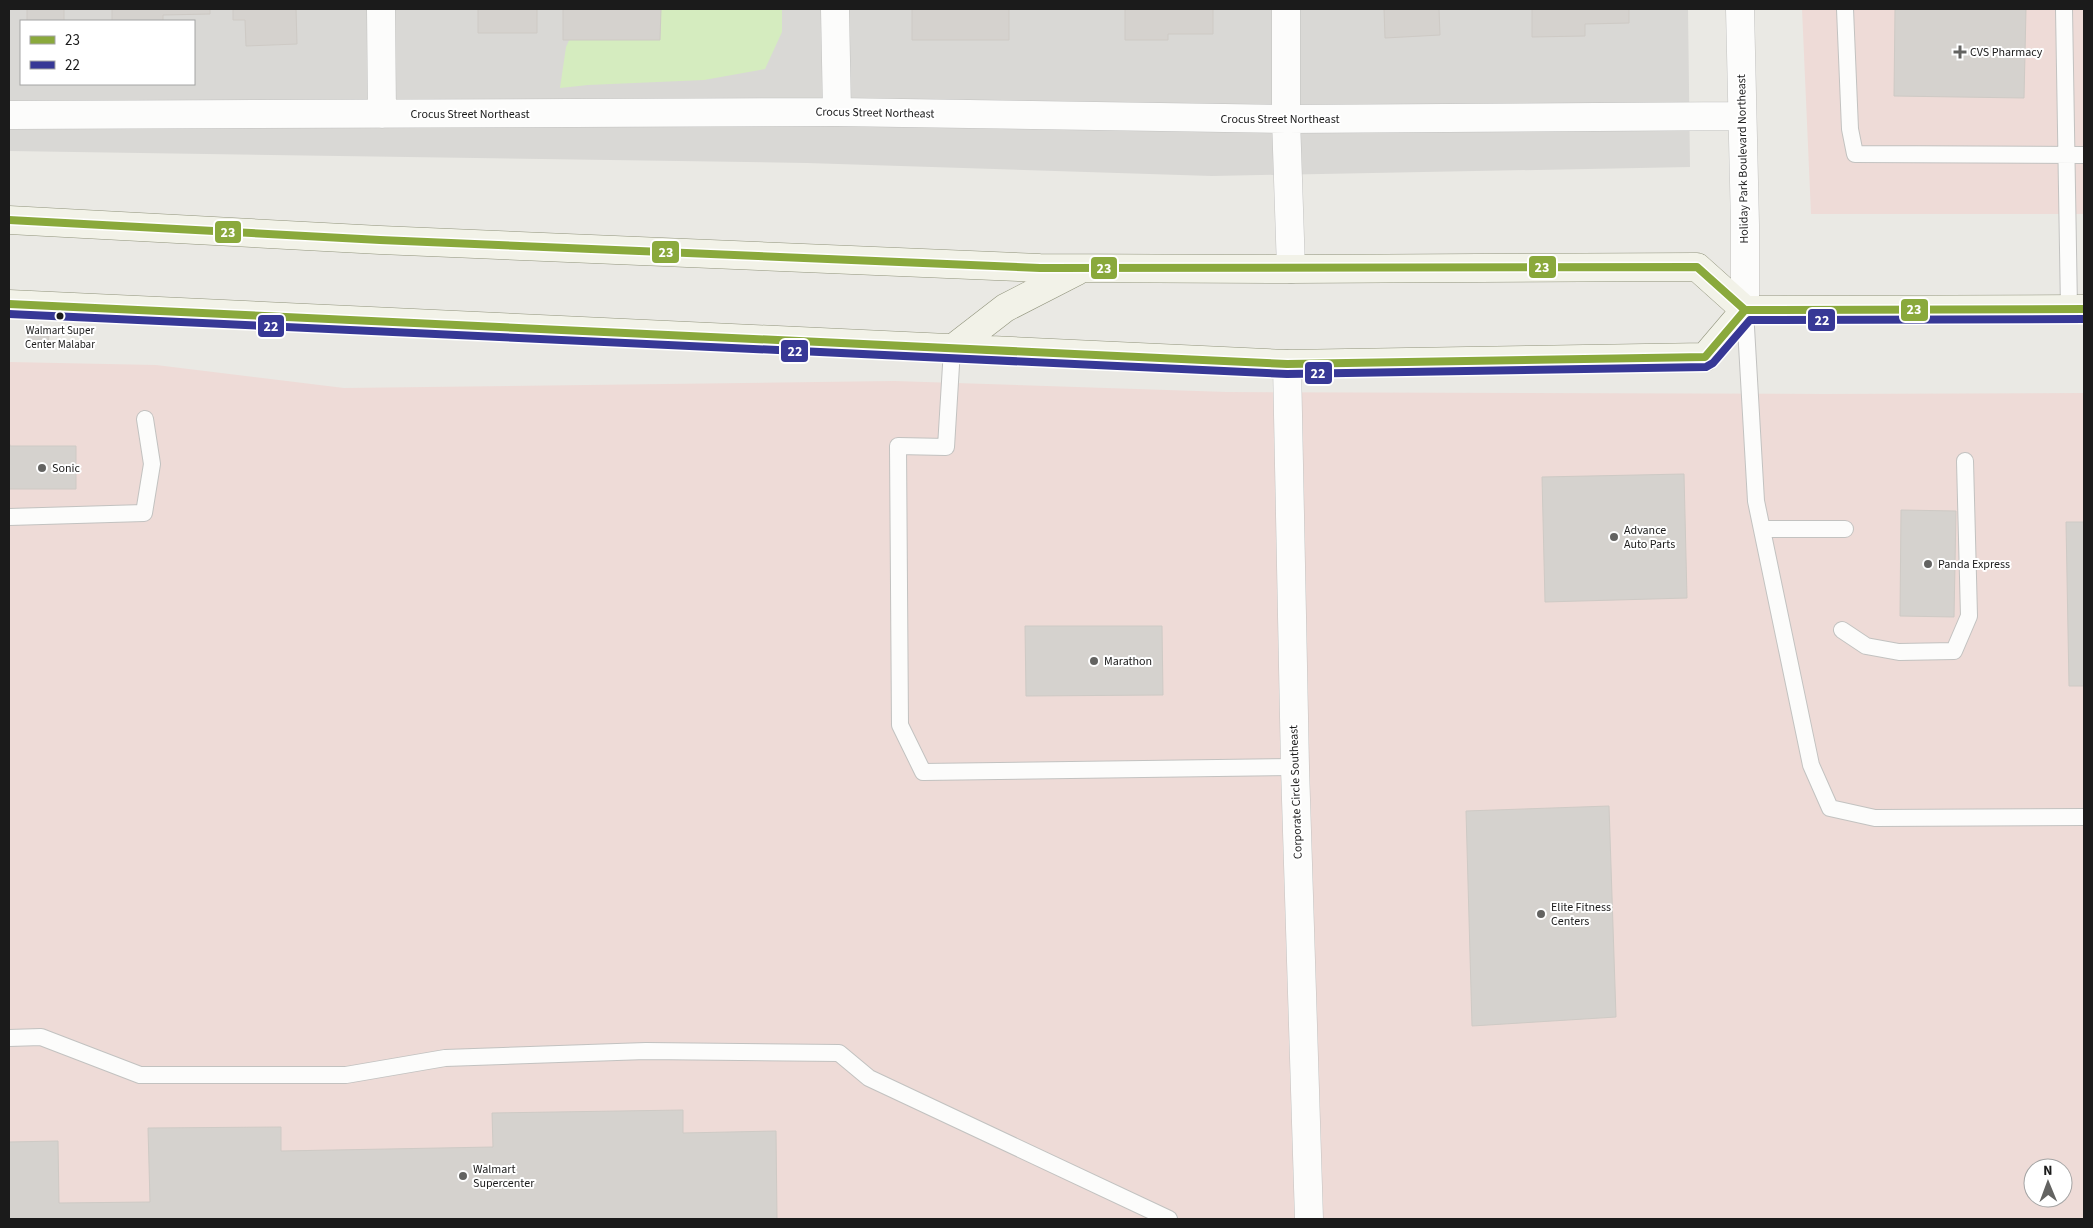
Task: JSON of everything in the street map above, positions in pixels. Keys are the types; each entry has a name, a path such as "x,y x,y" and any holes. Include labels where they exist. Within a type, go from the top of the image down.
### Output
{"main road":[{"path":"9,220 390,240 1082,268 1697,267 1745,310 2077,309"},
{"path":"952,349 1005,308 1082,268"},
{"path":"9,304 1287,364 1705,358 1745,310"}],"street":[{"path":"382,9 382,114"},
{"path":"836,9 837,112"},
{"path":"1286,9 1286,119 1290,269"},
{"name":"Holiday Park Boulevard Northeast","path":"1740,9 1745,310"},
{"name":"Crocus Street Northeast","path":"9,115 837,112 1286,119 1741,116"},
{"name":"Corporate Circle Southeast","path":"1287,364 1295,768 1309,1219"}],"lane":[{"path":"1845,9 1850,129 1855,154 2084,155"},
{"path":"2064,9 2067,155 2077,309"},
{"path":"1745,310 1756,502 1811,765 1830,808 1876,818 2084,817"},
{"path":"952,349 946,447 898,446 900,725 923,772 1295,768"},
{"path":"9,517 144,513 152,464 145,419"},
{"path":"1842,630 1866,646 1899,652 1954,651 1969,616 1965,461"},
{"path":"1762,529 1845,529"},
{"path":"9,1038 41,1038 140,1075 346,1075 445,1058 646,1051 839,1053 869,1078 1169,1219"}],"shaded area":[{"path":"9,9 1688,9 1690,167 1212,176 807,163 9,151"},
{"path":"1802,9 2084,9 2084,214 1811,214"},
{"path":"9,362 156,365 344,388 894,381 1227,392 2084,393 2084,1219 9,1219"}],"green space":[{"path":"580,9 782,9 782,32 765,69 704,80 560,88 566,47 581,14"}],"building":[{"path":"27,9 64,9 64,20 27,20"},
{"path":"112,9 210,9 210,14 163,15 163,20 112,20"},
{"path":"233,9 296,9 297,44 246,46 245,20 233,20"},
{"path":"478,9 537,9 537,33 478,33"},
{"path":"563,9 661,9 660,40 563,40"},
{"path":"912,9 1009,9 1009,40 912,40"},
{"path":"1125,9 1213,9 1213,34 1168,34 1168,40 1125,40"},
{"path":"1384,9 1439,9 1440,35 1385,38"},
{"path":"1532,9 1629,9 1629,23 1585,24 1585,36 1532,37"},
{"name":"CVS Pharmacy","path":"1895,9 2026,9 2024,98 1894,96"},
{"path":"28,335 49,336 48,346 28,345"},
{"name":"Sonic","path":"9,441 10,446 76,446 76,489 9,489"},
{"name":"Advance Auto Parts","path":"1684,474 1687,598 1545,602 1542,477"},
{"name":"Panda Express","path":"1901,510 1956,511 1954,617 1900,616"},
{"path":"2066,522 2084,522 2084,686 2069,686"},
{"name":"Marathon","path":"1025,626 1162,626 1163,695 1026,696"},
{"name":"Elite Fitness Centers","path":"1609,806 1616,1017 1472,1026 1466,811"},
{"name":"Walmart Supercenter","path":"683,1110 683,1133 776,1131 777,1219 9,1219 9,1142 58,1141 59,1203 150,1202 148,1128 281,1127 281,1151 493,1147 492,1113"}],"transit line":[{"name":"23","path":"9,220 380,240 1040,268 1697,267 1745,310"},
{"name":"23","path":"9,304 1287,364 1705,357 1745,310"},
{"name":"23","path":"1745,310 2084,309"},
{"name":"22","path":"9,314 1287,374 1706,367 1713,363 1750,320 2084,319"}],"place":[{"name":"CVS Pharmacy","path":"1960,52"},
{"name":"Walmart Super Center Malabar","path":"60,316"},
{"name":"Sonic","path":"42,468"},
{"name":"Advance Auto Parts","path":"1614,537"},
{"name":"Panda Express","path":"1928,564"},
{"name":"Marathon","path":"1094,661"},
{"name":"Elite Fitness Centers","path":"1541,914"},
{"name":"Walmart Supercenter","path":"463,1176"}]}
